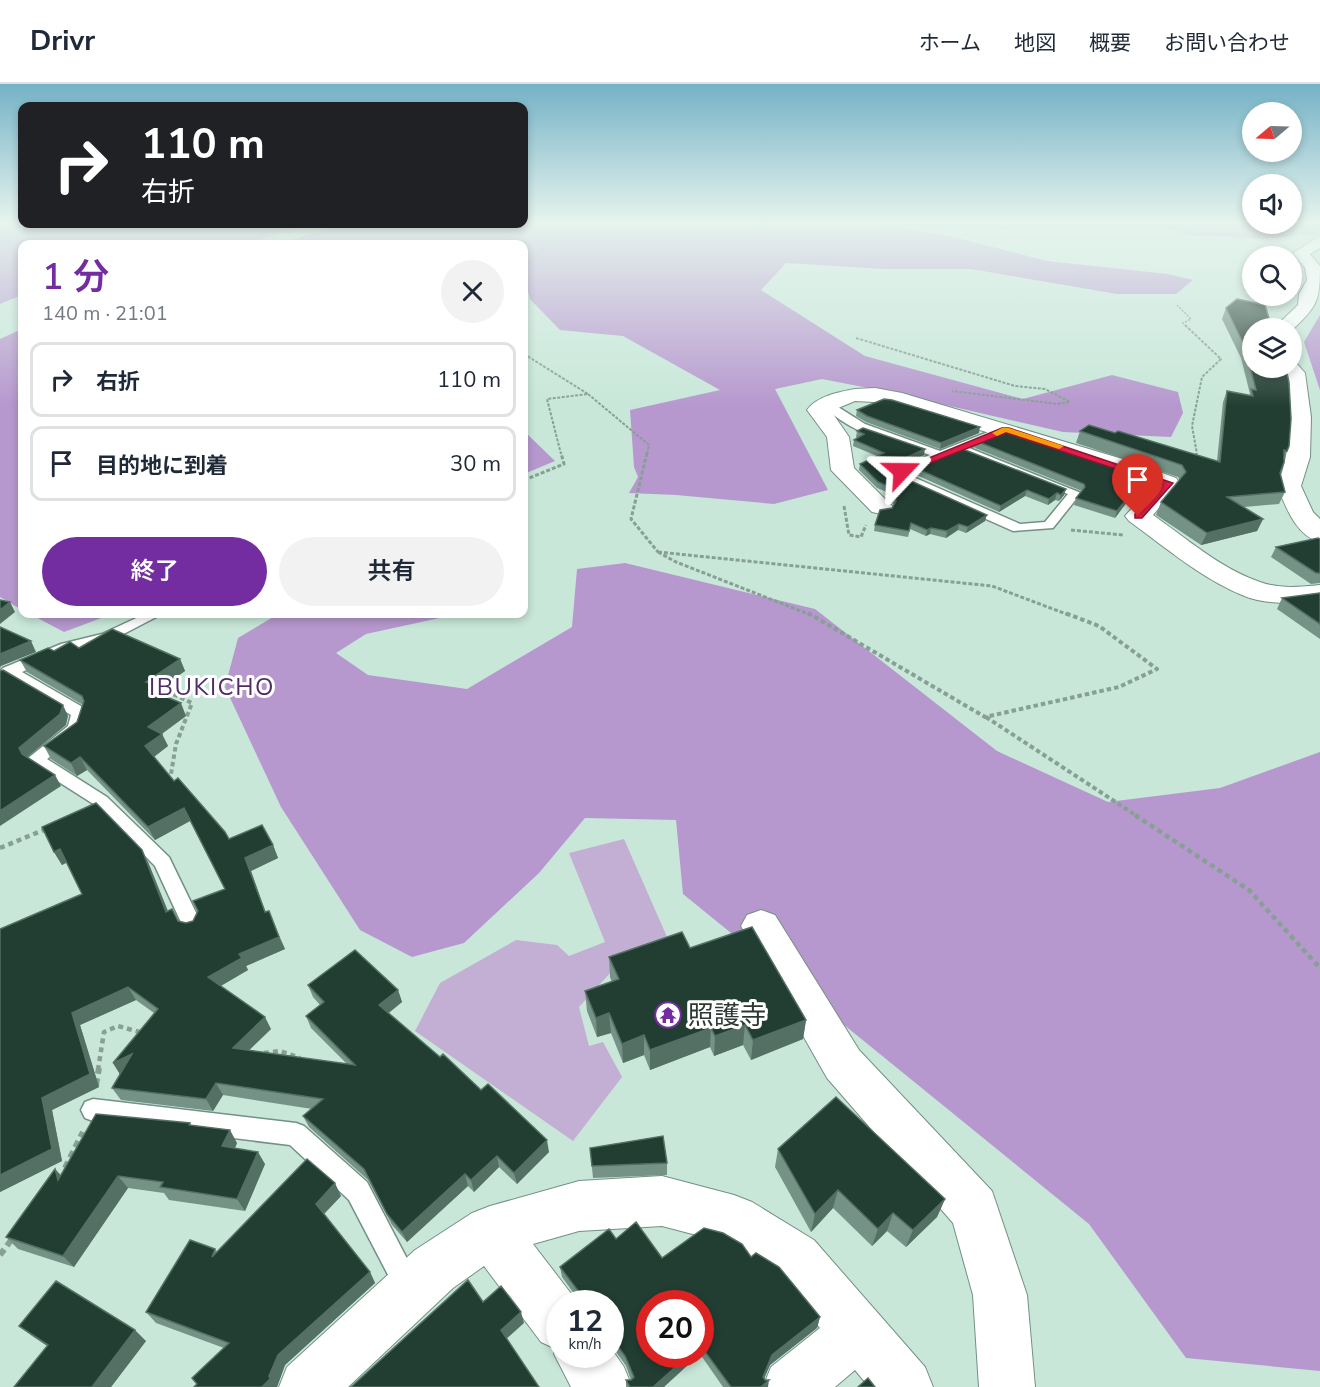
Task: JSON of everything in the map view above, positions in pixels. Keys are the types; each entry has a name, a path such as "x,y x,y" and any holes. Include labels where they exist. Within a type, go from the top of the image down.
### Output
{"street":[{"path":"1294,318 1306,307 1308,294 1313,284"},
{"path":"1295,378 1302,440 1298,467 1288,486 1302,514 1320,534"},
{"path":"878,504 843,470 841,444 836,429 818,410 826,404 861,394 876,393 1005,429 1168,483 1138,516 1213,569 1253,590 1295,596 1320,593"},
{"path":"761,926 843,1064 974,1209 1000,1295 1007,1387"},
{"path":"308,1387 434,1269 490,1231 579,1206 662,1201 734,1220 796,1258 905,1387"},
{"path":"490,1231 546,1305"},
{"path":"791,1387 859,1331"},
{"path":"591,1368 604,1387"}],"lane":[{"path":"826,404 831,411 848,421 940,455"},
{"path":"959,448 1075,493 1049,525 1018,528 907,479 902,471 1005,429"},
{"path":"4,674 66,647 107,637 147,618"},
{"path":"4,674 80,713 76,729 35,759 104,805 162,862 192,925"},
{"path":"93,1110 296,1134 358,1191 410,1291"}],"path":[{"path":"1168,483 1197,454 1192,426 1202,377 1221,359 1183,323 1191,319 1177,305"},
{"path":"856,338 1015,386 1045,389 1070,402 1058,404 947,390"},
{"path":"528,356 588,394 649,446 631,519 658,552 676,562 803,610 985,717 1249,890 1320,968"},
{"path":"528,478 564,464 547,399 588,394"},
{"path":"844,505 849,536 861,537 878,504"},
{"path":"1049,525 1061,529 1104,532 1131,537"},
{"path":"658,552 992,586 1099,626 1156,669 1119,687 985,717"},
{"path":"153,684 192,703 176,744 171,774 161,780"},
{"path":"0,848 104,805"}],"shaded area":[{"path":"0,284 18,284 18,297 0,304"},
{"path":"528,284 767,284 761,290 865,356 1023,399 1112,375 1178,392 1183,413 1171,437 1063,432 822,379 775,389 828,490 774,504 629,493 638,477 634,467 630,410 720,390 623,336 560,330 530,299"},
{"path":"1057,284 1188,284 1176,294 1117,294"},
{"path":"1320,315 1320,390 1304,342"},
{"path":"18,331 18,608 0,597 0,339"},
{"path":"528,435 555,461 528,472"},
{"path":"625,563 815,609 997,751 1108,802 1220,788 1320,752 1320,1371 1186,1358 1089,1224 683,894 676,820 585,818 539,873 464,943 412,957 360,930 281,807 225,687 238,638 271,618 440,618 366,634 336,653 368,675 467,689 572,627 577,569"},
{"path":"38,618 101,618 64,632"},
{"path":"624,839 671,946 622,960 579,1007 589,1046 603,1042 622,1077 573,1141 415,1031 440,983 516,940 557,945 569,956 605,942 569,853"}],"building":[{"path":"1237,299 1242,300 1242,306 1265,306 1269,318 1242,318 1242,341 1226,308"},
{"path":"1253,378 1288,378 1291,419 1289,446 1287,451 1284,450 1284,462 1280,473 1285,492 1227,497 1263,519 1207,533 1161,502 1186,472 1182,465 1080,431 1089,425 1115,433 1118,431 1220,462 1227,391 1253,396 1251,389 1256,390"},
{"path":"884,399 980,427 941,443 867,416 857,410"},
{"path":"863,428 925,449 894,463 902,477 987,515 968,527 959,524 947,531 931,528 927,530 911,523 909,531 875,525 880,510 892,508 896,501 887,491 888,486 878,482 860,464 884,453 854,440 864,434 857,431"},
{"path":"1003,432 1152,479 1138,494 1133,491 1117,511 1076,498 1085,487 1084,484 976,441"},
{"path":"960,448 1066,489 1061,495 1057,493 1049,499 1027,490 1001,506 913,467"},
{"path":"1320,539 1320,573 1316,573 1276,547"},
{"path":"1320,593 1320,624 1282,598"},
{"path":"0,600 10,602 0,610"},
{"path":"0,627 31,641 0,654"},
{"path":"112,629 180,659 146,682 162,687 155,692 181,703 148,727 162,734 145,746 174,781 178,778 229,839 262,825 273,845 245,858 265,912 269,911 279,937 239,954 242,958 208,977 265,1017 233,1048 355,1065 306,1016 324,1002 308,985 355,950 398,990 379,1005 440,1057 443,1054 481,1090 488,1084 547,1140 514,1173 497,1156 471,1180 465,1174 402,1232 387,1214 364,1169 303,1116 323,1099 216,1083 206,1099 112,1088 132,1054 113,1063 158,1009 128,987 72,1013 90,1074 42,1098 52,1149 0,1175 0,929 82,894 60,849 54,852 42,827 96,803 142,850 166,912 172,909 178,921 186,923 193,921 198,911 193,901 225,889 184,808 148,827 80,757 71,763 44,746 77,722 84,701 82,696 20,660 48,648 54,651 70,642 79,648"},
{"path":"3,670 63,705 60,714 19,748 22,754 55,775 0,811 0,671"},
{"path":"752,927 806,1020 753,1040 745,1025 715,1036 711,1028 650,1050 644,1035 622,1044 609,1013 596,1018 585,991 619,979 609,957 682,932 690,948"},
{"path":"836,1097 945,1199 913,1230 893,1213 878,1229 838,1190 815,1214 778,1149"},
{"path":"96,1114 190,1123 189,1125 230,1130 222,1146 258,1152 237,1199 160,1187 163,1182 118,1176 63,1256 6,1237 55,1169 58,1180"},
{"path":"663,1136 667,1163 592,1166 590,1148"},
{"path":"307,1159 335,1183 316,1204 370,1272 278,1355 269,1376 270,1379 262,1387 194,1387 197,1384 192,1378 229,1343 146,1312 190,1240 215,1249 212,1257"},
{"path":"636,1222 662,1258 704,1228 723,1233 742,1244 751,1257 756,1253 779,1267 820,1317 772,1355 763,1377 769,1380 761,1387 731,1387 714,1364 714,1290 636,1290 636,1368 674,1368 653,1387 630,1387 626,1380 634,1377 624,1355 624,1290 577,1290 560,1267 609,1229 616,1239"},
{"path":"468,1280 483,1302 501,1286 521,1312 501,1330 539,1387 351,1387"},
{"path":"56,1281 135,1330 92,1387 14,1387 48,1345 19,1326"},
{"path":"868,1378 875,1387 858,1387"}],"slow traffic":[{"path":"997,433 1005,429 1059,446"}],"place":[{"name":"照護寺","path":"668,1015"}],"district":[{"name":"IBUKICHO","path":"212,687"}],"route":[{"path":"902,471 1005,429 1168,483 1138,516"}]}
